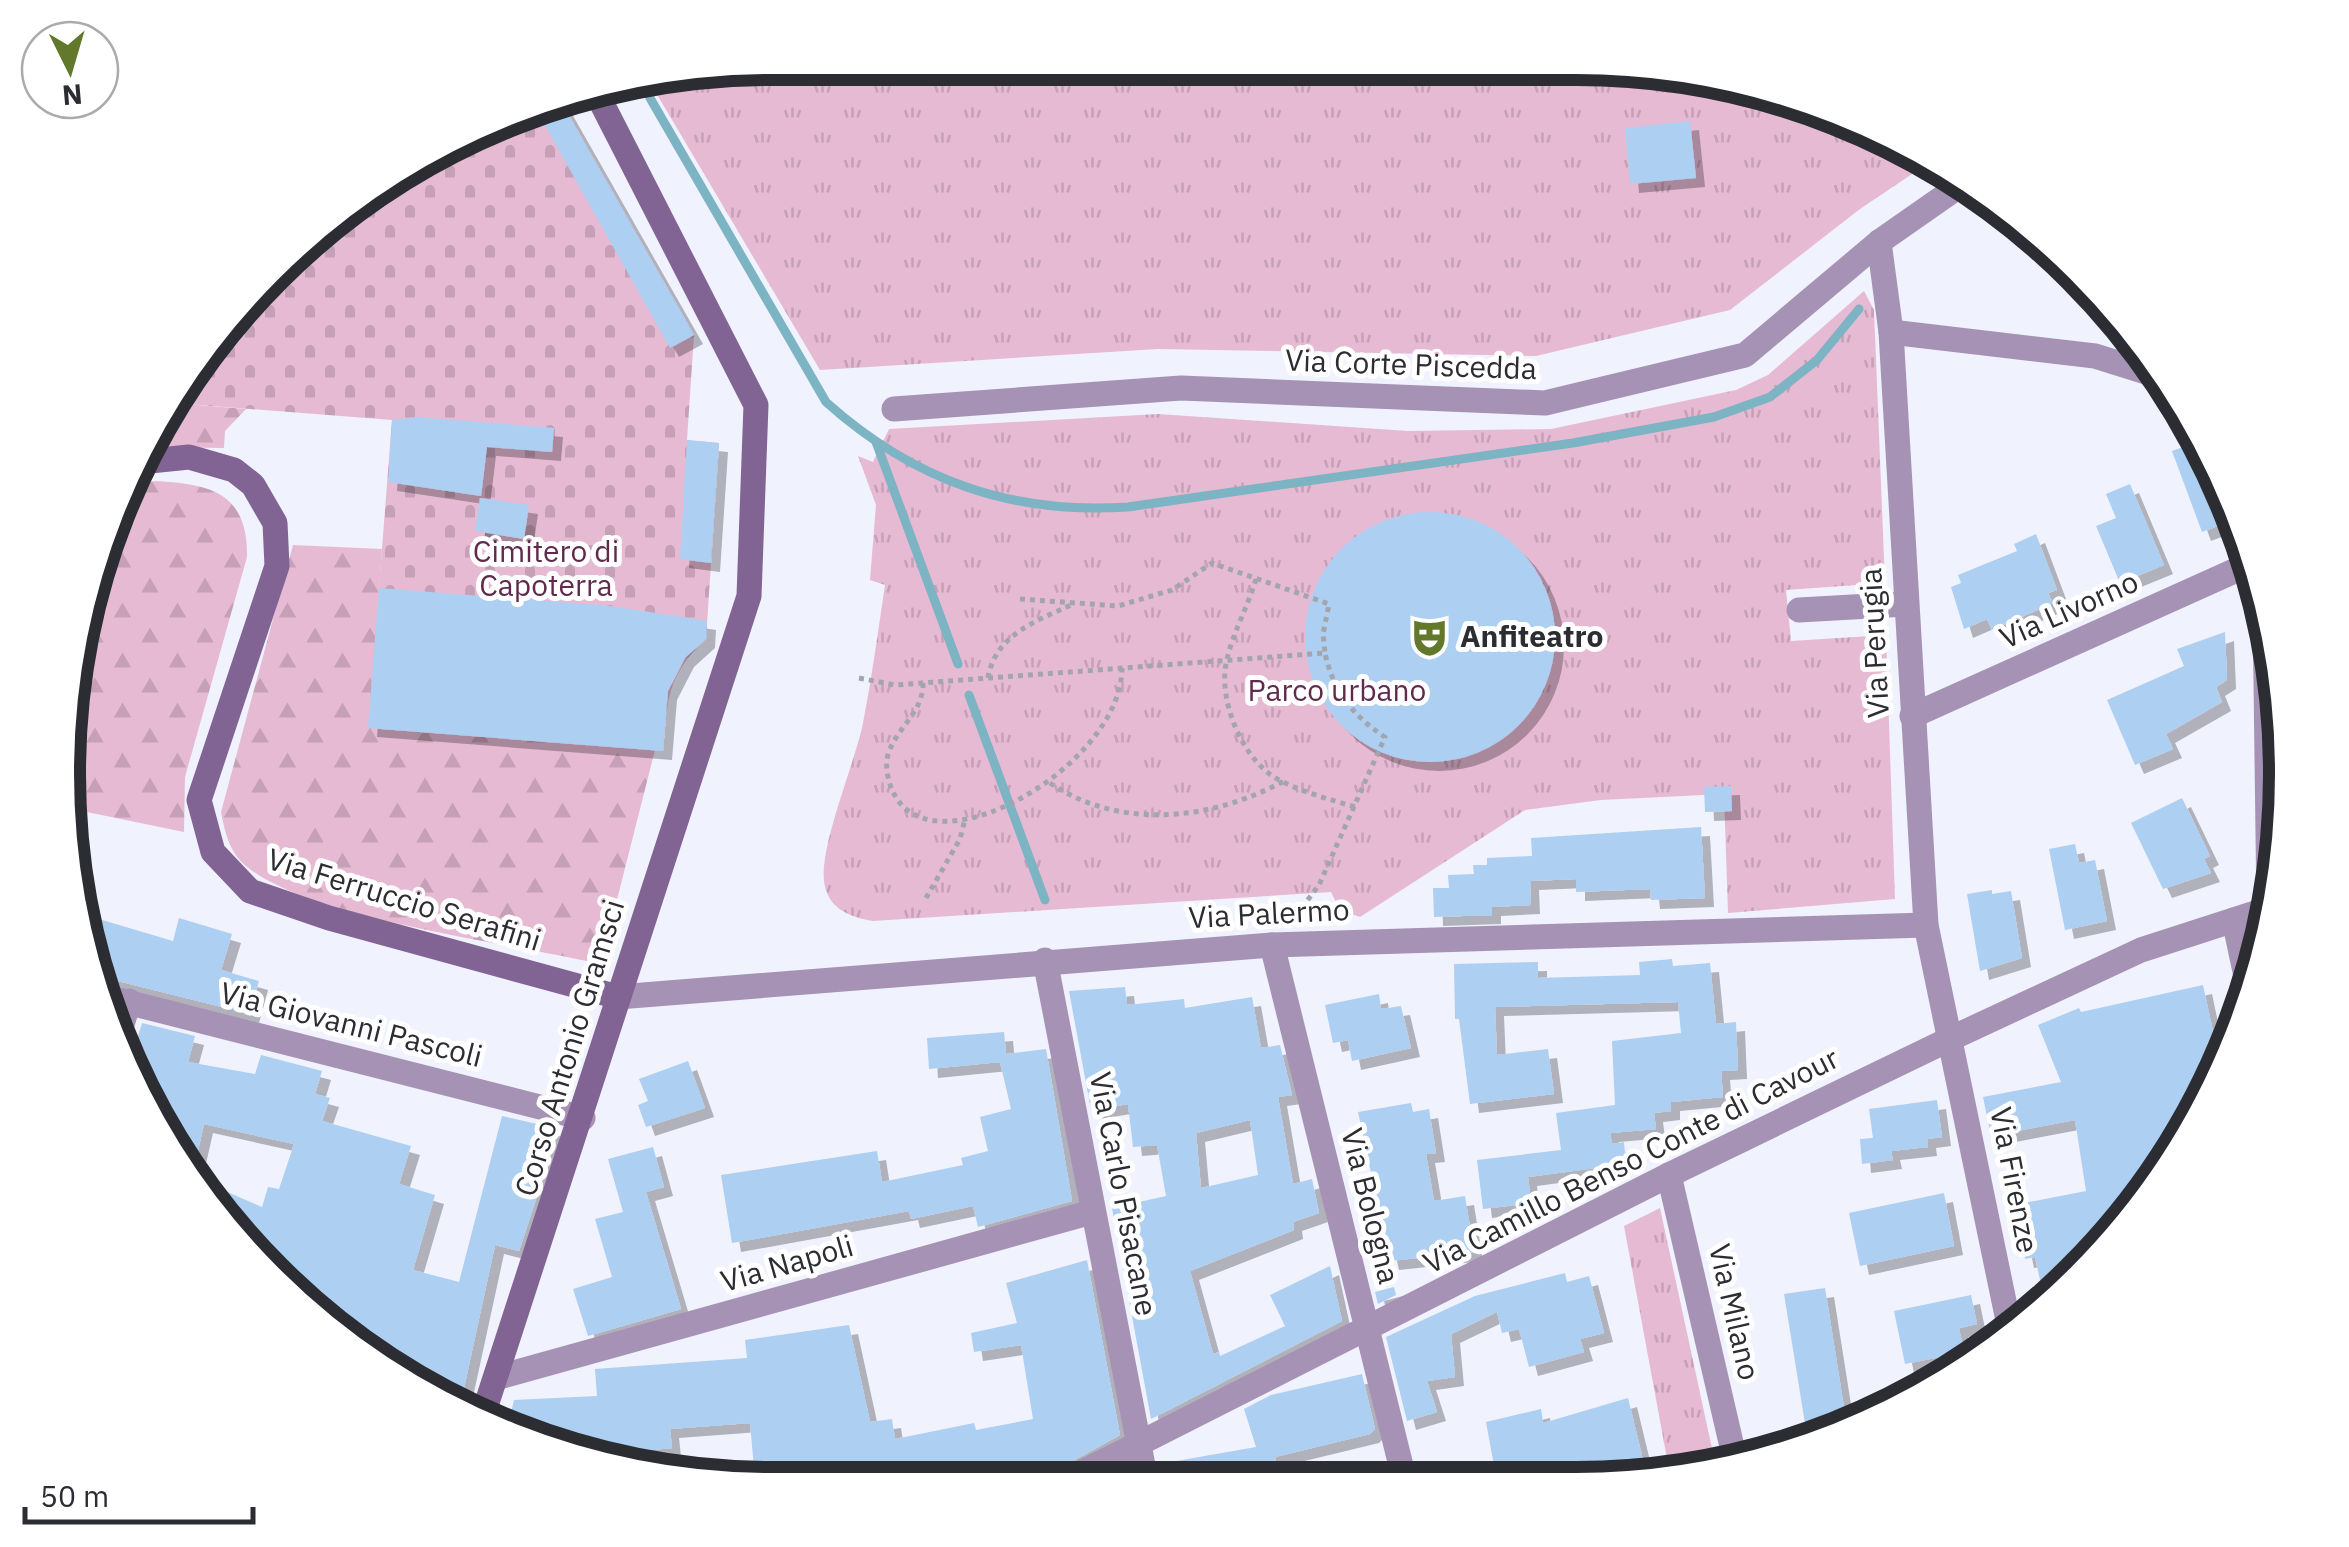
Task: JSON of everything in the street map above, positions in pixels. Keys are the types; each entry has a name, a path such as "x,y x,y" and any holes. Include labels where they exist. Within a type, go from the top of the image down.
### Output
{"street":[{"name":"Corso Antonio Gramsci","path":"488,1405 749,596 756,406 601,102"},
{"name":"Via Corte Piscedda","path":"894,408 1182,388 1545,403 1744,355 1879,242 1952,191"},
{"name":"Via Perugia","path":"1879,242 1892,332 1926,924 1952,1038"},
{"path":"1892,332 2095,356 2139,370"},
{"name":"Via Ferruccio Serafini","path":"156,460 189,456 213,460 252,484 275,523 278,566 200,800 213,852 250,891 329,918 618,997"},
{"name":"Via Livorno","path":"1912,716 2238,569"},
{"path":"1799,610 1906,604"},
{"path":"2267,718 2268,805"},
{"name":"Via Camillo Benso Conte di Cavour","path":"1089,1467 1669,1175 1952,1038 2142,950 2255,913"},
{"path":"2234,920 2243,961"},
{"name":"Via Palermo","path":"618,997 1045,960 1272,945 1926,924"},
{"name":"Via Bologna","path":"1272,945 1400,1467"},
{"name":"Via Carlo Pisacane","path":"1045,960 1143,1467"},
{"name":"Via Giovanni Pascoli","path":"118,999 583,1118"},
{"path":"125,1016 129,1001"},
{"name":"Via Firenze","path":"1952,1038 2008,1316"},
{"name":"Via Milano","path":"1669,1175 1732,1449"},
{"name":"Via Napoli","path":"499,1377 1092,1212"}],"path":[{"path":"1020,600 1118,606 1148,600 1212,563 1329,604 1323,634 1330,676 1362,722 1385,737 1319,884 1304,905 1306,944"},
{"path":"1256,579 1226,660 1225,686 1244,742 1258,763 1284,781 1355,807"},
{"path":"988,678 991,662 1019,630 1072,605"},
{"path":"859,678 895,685 1325,652"},
{"path":"923,683 923,699 888,750 887,770 892,788 906,807 926,819 964,819 1002,808 1049,782 1086,749 1115,704 1122,668"},
{"path":"1049,782 1087,804 1130,814 1202,811 1262,793 1284,781"},
{"path":"926,898 960,839 964,819"}],"green space":[{"path":"774,80 1621,81 1711,93 1755,104 1841,133 1917,171 1860,209 1730,310 1536,356 1158,349 820,370 655,90 728,81"},
{"name":"Cimitero di Capoterra","path":"567,112 694,335 687,440 719,443 706,639 683,665 671,689 663,751 368,728 392,420 187,404 252,316 351,223 467,152"},
{"name":"Parco urbano","path":"1864,291 1874,310 1885,583 1786,590 1791,641 1886,635 1895,899 1728,913 1724,794 1601,800 1525,810 1360,917 1340,910 1331,892 873,921 848,914 830,898 824,881 827,846 863,723 885,585 870,580 876,505 858,456 873,462 889,429 1158,414 1408,431 1551,429 1736,390 1768,375"},
{"path":"187,404 246,409 225,431 224,448 162,447"},
{"path":"145,482 209,489 233,506 246,535 247,557 185,777 184,832 81,811 81,728 93,638 117,551"},
{"path":"293,545 382,549 369,728 655,750 606,943 597,956 587,961 358,914 274,884 235,854 221,812"},
{"path":"1660,1208 1713,1453 1667,1461 1624,1226"}],"building":[{"path":"567,112 694,335 670,348 542,120"},
{"path":"1690,121 1696,178 1630,184 1625,128"},
{"path":"417,417 554,428 552,452 487,447 481,496 388,482 392,420"},
{"path":"687,440 719,443 711,563 680,559"},
{"path":"2186,446 2222,524 2202,532 2172,451"},
{"path":"2130,484 2164,565 2120,583 2096,526 2116,518 2106,494"},
{"path":"480,498 529,505 524,539 475,531"},
{"name":"Anfiteatro","path":"1430,512 1478,521 1519,548 1546,589 1555,637 1546,685 1519,726 1478,753 1430,762 1382,753 1341,726 1314,685 1305,637 1314,589 1341,548 1382,521"},
{"path":"2036,534 2057,590 2048,593 2053,603 1992,630 1987,619 1964,629 1951,587 1961,583 1958,575 2017,551 2014,544"},
{"path":"379,588 611,606 707,621 706,639 685,658 668,691 663,751 368,728"},
{"path":"2225,632 2227,680 2216,687 2222,702 2166,734 2173,749 2135,765 2107,700 2184,666 2177,649"},
{"path":"1731,786 1732,811 1705,812 1704,787"},
{"path":"2182,798 2210,856 2204,859 2211,873 2163,889 2131,823"},
{"path":"1701,827 1705,898 1651,900 1650,889 1576,892 1576,879 1530,881 1531,905 1492,907 1492,915 1434,917 1433,888 1449,888 1448,875 1474,874 1473,865 1487,865 1487,858 1532,856 1531,838"},
{"path":"2075,844 2079,863 2095,860 2107,921 2065,930 2049,849"},
{"path":"1992,890 1992,894 2011,891 2022,958 1980,971 1967,894"},
{"path":"95,918 173,941 179,918 232,934 221,970 259,981 250,1014 112,980"},
{"path":"1672,959 1673,966 1710,963 1716,1024 1736,1022 1738,1070 1721,1071 1723,1097 1671,1102 1671,1111 1654,1113 1656,1129 1610,1133 1612,1144 1624,1142 1626,1164 1528,1177 1531,1203 1483,1209 1477,1160 1561,1150 1556,1113 1615,1105 1612,1041 1681,1033 1678,1002 1495,1007 1497,1055 1548,1049 1554,1094 1470,1104 1459,1019 1455,1019 1454,964 1538,962 1538,978 1640,975 1639,962"},
{"path":"2203,985 2215,1041 2176,1120 2126,1196 2042,1287 2035,1257 2025,1259 2014,1205 2086,1191 2075,1120 1991,1136 1983,1097 2061,1082 2038,1025 2079,1008 2081,1012"},
{"path":"1125,987 1127,1005 1184,999 1185,1008 1252,997 1261,1048 1280,1045 1292,1095 1278,1097 1293,1184 1312,1179 1319,1213 1293,1222 1294,1230 1190,1271 1213,1354 1219,1352 1220,1356 1285,1326 1270,1295 1330,1266 1342,1321 1151,1419 1112,1208 1166,1196 1157,1145 1133,1147 1128,1104 1091,1110 1069,991","holes":["1250,1120 1258,1175 1201,1188 1196,1133"]},
{"path":"1379,994 1381,1009 1401,1006 1411,1048 1352,1061 1348,1040 1333,1043 1325,1005"},
{"path":"142,1023 195,1036 188,1062 255,1074 261,1055 322,1071 315,1094 330,1098 322,1121 411,1146 399,1184 435,1195 413,1270 459,1282 502,1116 559,1129 519,1251 495,1245 463,1393 388,1350 316,1295 252,1231 217,1187 262,1207 268,1187 279,1189 294,1144 204,1124 196,1158 135,1044"},
{"path":"1004,1032 1006,1054 1046,1049 1072,1201 978,1227 973,1206 911,1219 909,1211 732,1243 721,1175 877,1151 882,1182 963,1165 961,1158 988,1151 980,1117 1011,1109 1000,1062 929,1069 927,1038"},
{"path":"688,1061 705,1108 646,1127 638,1105 648,1101 639,1079"},
{"path":"1937,1100 1942,1137 1927,1139 1928,1147 1891,1151 1893,1160 1862,1164 1860,1139 1873,1138 1869,1109"},
{"path":"1411,1103 1413,1112 1429,1109 1436,1153 1426,1154 1434,1201 1465,1196 1474,1252 1390,1261 1358,1112"},
{"path":"653,1147 664,1187 646,1192 681,1309 588,1336 573,1289 612,1277 595,1219 623,1212 608,1159"},
{"path":"1944,1193 1954,1246 1860,1266 1849,1213"},
{"path":"1087,1260 1120,1435 1062,1467 754,1467 750,1423 670,1429 672,1448 630,1452 511,1415 514,1400 597,1396 595,1369 747,1358 745,1340 849,1325 870,1422 892,1419 895,1439 974,1423 976,1430 1033,1419 1021,1345 974,1352 971,1333 1017,1323 1006,1283"},
{"path":"1565,1273 1567,1282 1589,1276 1604,1333 1580,1339 1584,1352 1529,1367 1519,1329 1502,1333 1497,1312 1451,1334 1455,1377 1427,1381 1437,1412 1407,1421 1386,1337 1475,1296"},
{"path":"1394,1287 1396,1295 1378,1304 1375,1292"},
{"path":"1825,1288 1845,1412 1806,1427 1784,1294"},
{"path":"1971,1295 1977,1324 1959,1328 1963,1348 1955,1354 1905,1364 1894,1311"},
{"path":"1362,1374 1375,1429 1370,1434 1275,1457 1277,1467 1160,1467 1159,1464 1256,1447 1244,1409 1271,1395"},
{"path":"1628,1398 1643,1460 1620,1466 1494,1467 1486,1422 1541,1409 1543,1423"}],"waterway":[{"path":"649,91 826,402 859,429 929,472 1004,498 1085,508 1128,507 1573,443 1714,417 1770,397 1817,360 1859,309"},
{"path":"876,442 958,664"},
{"path":"969,695 1045,900"}],"place":[{"name":"Anfiteatro","path":"1430,637"}]}
